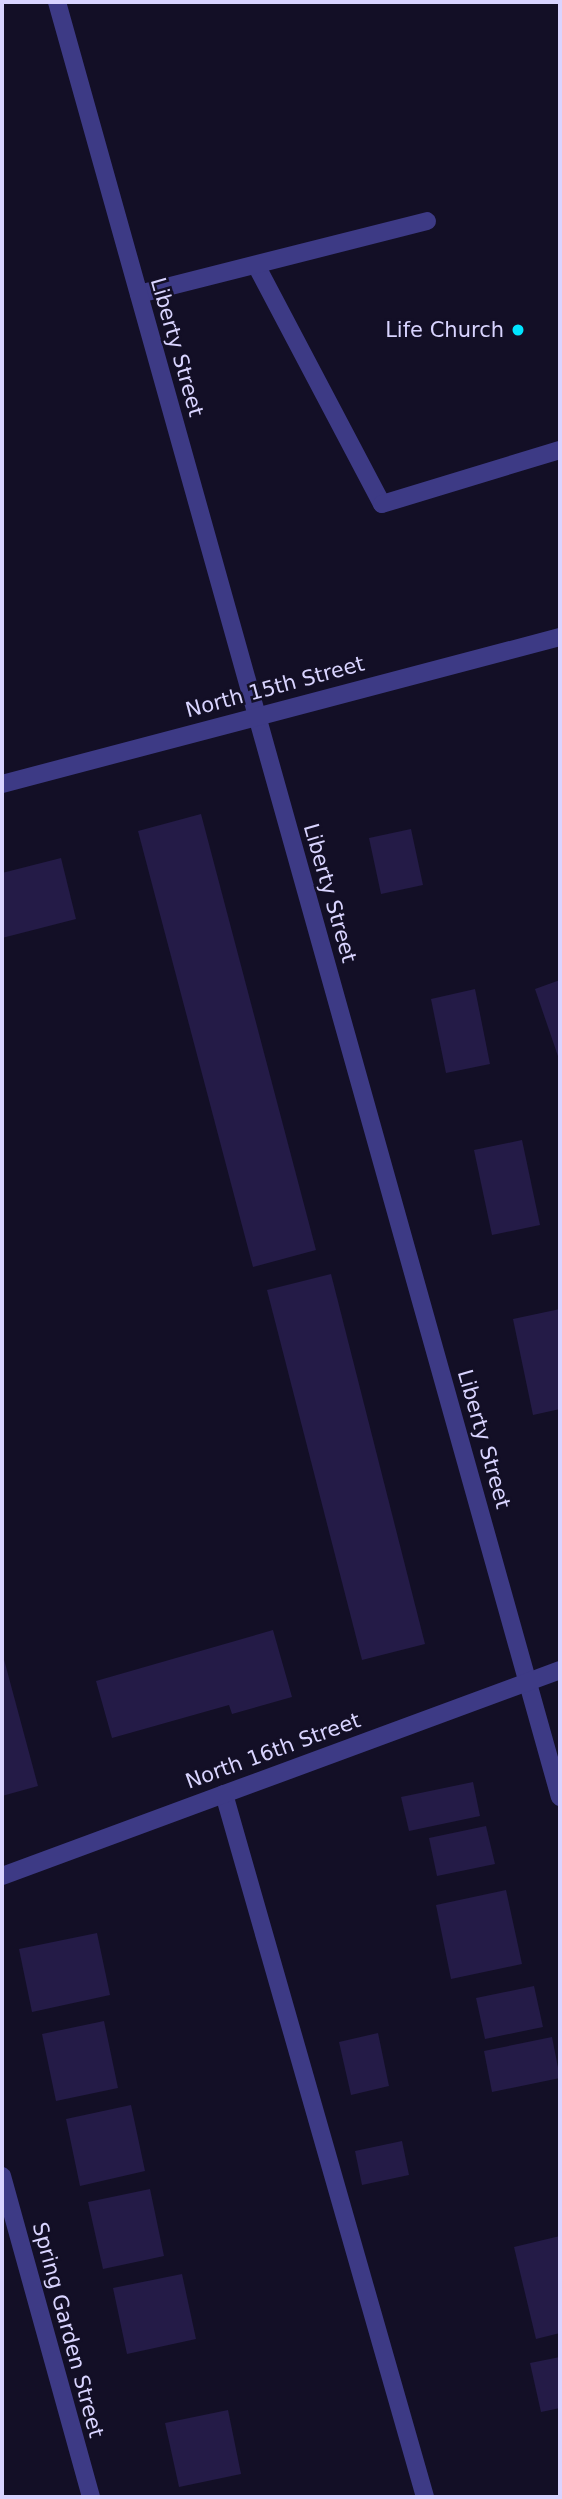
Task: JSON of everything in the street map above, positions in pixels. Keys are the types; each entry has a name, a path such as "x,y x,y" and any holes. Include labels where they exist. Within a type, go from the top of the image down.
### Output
{"street":[{"name":"Liberty Street","path":"57,2 560,1797"},
{"path":"139,294 427,221"},
{"path":"256,265 382,504 560,450"},
{"name":"North 15th Street","path":"2,784 257,714 560,637"},
{"name":"North 16th Street","path":"2,1876 560,1670"},
{"path":"224,1794 425,2497"},
{"name":"Spring Garden Street","path":"2,2176 91,2497"}],"building":[{"path":"201,814 316,1250 253,1267 138,831"},
{"path":"411,829 423,885 381,894 369,838"},
{"path":"61,858 76,919 2,938 2,873"},
{"path":"560,980 560,1062 535,989"},
{"path":"475,989 490,1064 446,1073 431,999"},
{"path":"522,1140 540,1225 492,1235 474,1150"},
{"path":"331,1274 425,1644 362,1660 267,1290"},
{"path":"560,1309 560,1409 533,1415 513,1319"},
{"path":"273,1630 292,1697 232,1714 229,1705 112,1738 96,1681"},
{"path":"2,1652 38,1786 2,1796"},
{"path":"473,1782 480,1816 409,1831 401,1797"},
{"path":"486,1826 495,1864 437,1876 429,1838"},
{"path":"506,1890 522,1964 451,1979 436,1905"},
{"path":"97,1933 110,1995 32,2012 19,1949"},
{"path":"534,1986 543,2027 485,2039 476,1998"},
{"path":"104,2021 118,2088 56,2101 42,2034"},
{"path":"378,2033 389,2086 351,2095 339,2042"},
{"path":"552,2037 560,2078 492,2092 484,2051"},
{"path":"131,2105 145,2171 80,2186 66,2119"},
{"path":"402,2141 409,2175 362,2185 355,2151"},
{"path":"150,2189 164,2256 103,2269 88,2202"},
{"path":"560,2236 560,2333 536,2339 514,2247"},
{"path":"182,2274 196,2339 127,2354 113,2288"},
{"path":"560,2357 560,2408 541,2412 530,2363"},
{"path":"228,2410 241,2474 179,2487 165,2423"}],"place":[{"name":"Life Church","path":"518,330"}]}
